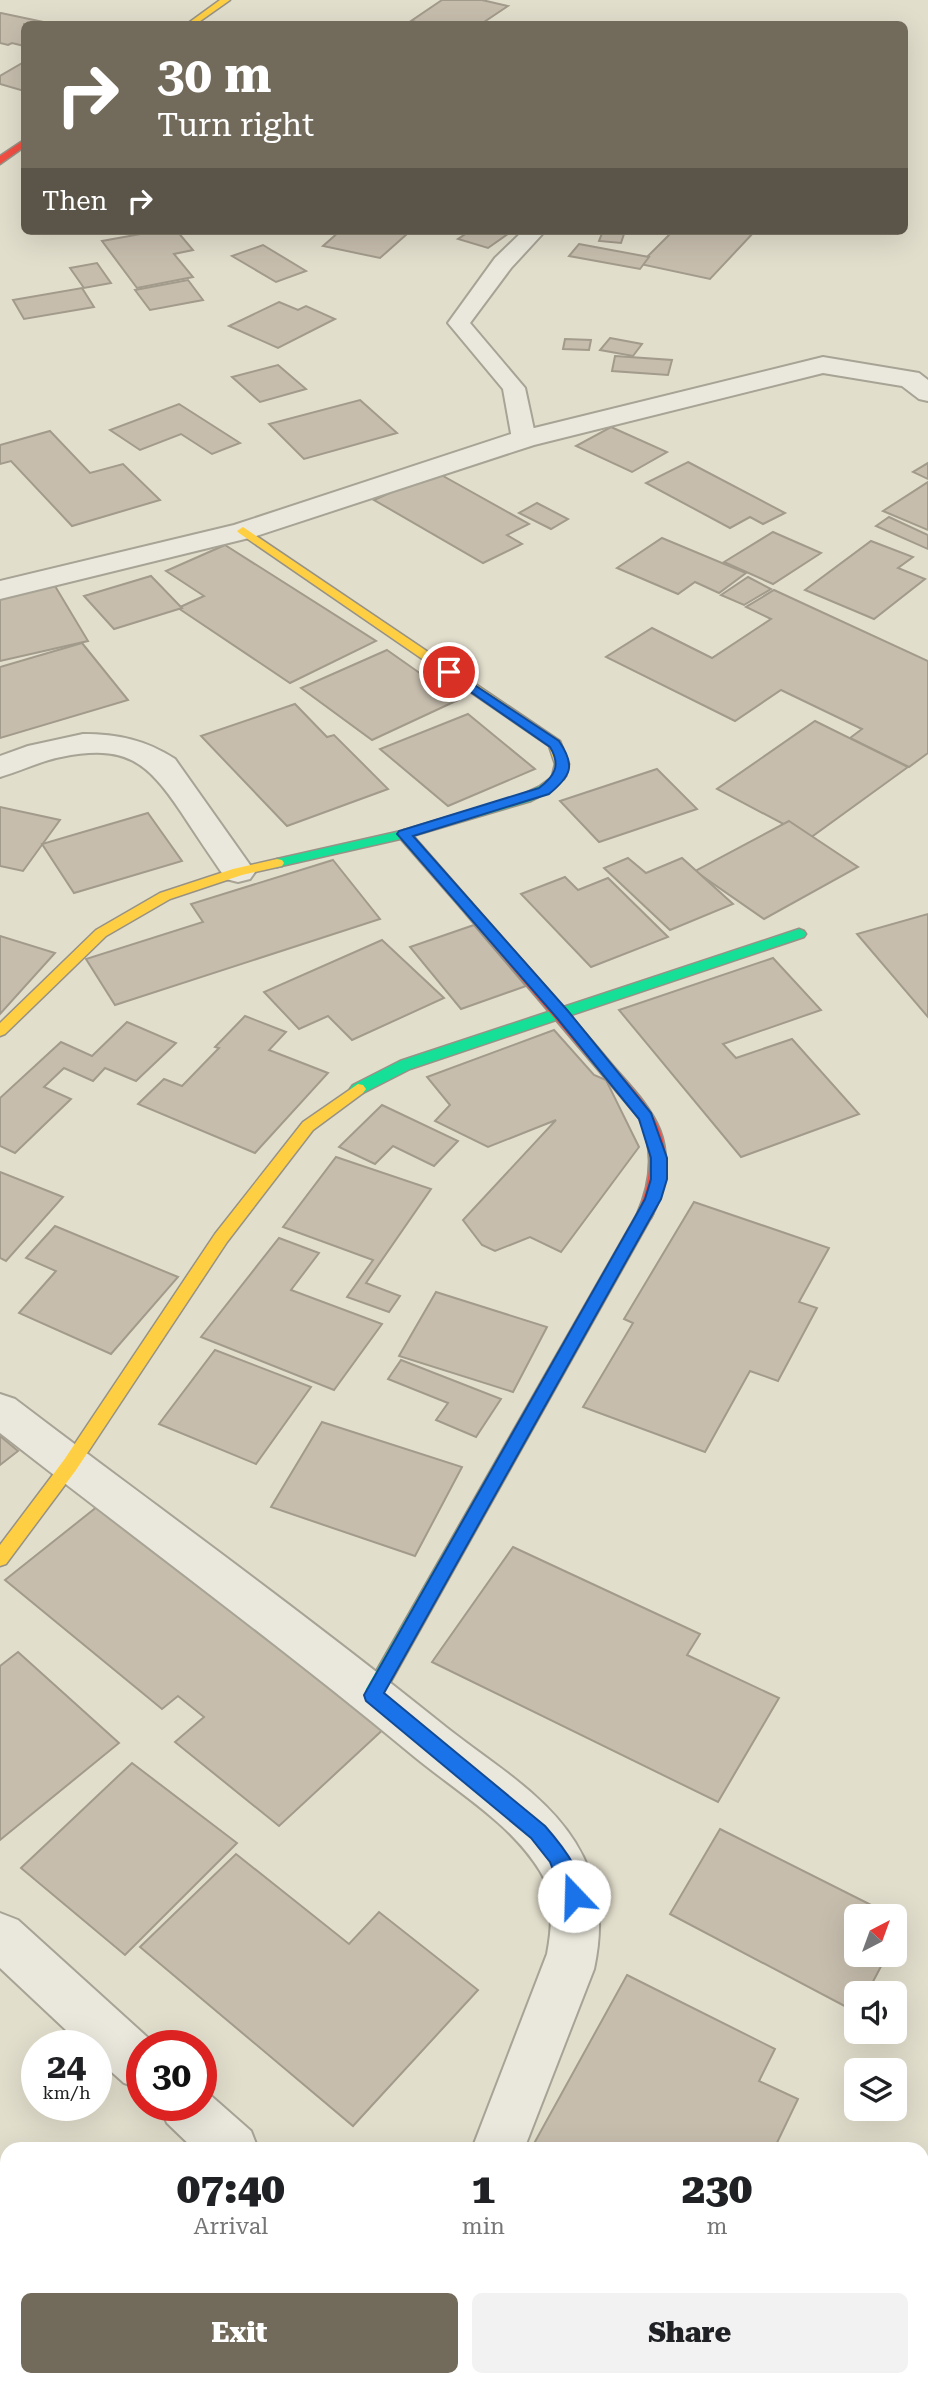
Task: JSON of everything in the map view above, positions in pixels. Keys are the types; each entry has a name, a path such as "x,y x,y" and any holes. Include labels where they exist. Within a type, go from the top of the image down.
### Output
{"street":[{"path":"195,21 226,0"},
{"path":"0,161 21,145"},
{"path":"0,590 243,531 524,439 823,365 910,379 928,393"},
{"path":"0,1031 101,933 165,896 238,872 404,834 544,791 557,781 563,768 562,756 555,744 243,531"},
{"path":"0,767 56,748 76,745 117,746 152,757 174,777 238,872"},
{"path":"373,1695 642,1219 653,1199 659,1179 657,1147 646,1117 562,1014 404,834"},
{"path":"0,1559 70,1465 220,1238 307,1126 353,1091 405,1065 799,934"},
{"path":"0,1410 373,1695 538,1832 558,1856 570,1882 577,1910 574,1950 501,2142"},
{"path":"0,1936 126,2051"},
{"path":"202,2121 225,2142"}],"lane":[{"path":"524,439 514,388 459,323 503,263 531,235"}],"building":[{"path":"442,0 482,0 508,6 486,21 411,21"},
{"path":"0,13 39,21 21,21 21,45 0,43"},
{"path":"21,64 21,90 0,84 0,76"},
{"path":"135,235 180,235 193,250 174,254 193,277 137,288 102,241"},
{"path":"335,235 406,235 380,258 323,246"},
{"path":"464,235 506,235 488,248 458,239"},
{"path":"601,235 624,235 621,243 599,241"},
{"path":"669,235 751,235 710,279 640,264"},
{"path":"579,244 649,257 640,269 569,256"},
{"path":"263,245 306,271 276,282 232,256"},
{"path":"97,263 111,283 84,288 70,268"},
{"path":"188,280 203,300 150,310 135,290"},
{"path":"82,288 94,307 24,319 13,300"},
{"path":"279,302 298,310 306,306 335,319 278,348 229,326"},
{"path":"610,338 642,344 633,356 600,350"},
{"path":"565,339 591,340 589,350 563,349"},
{"path":"615,356 672,360 668,375 612,371"},
{"path":"278,365 306,389 260,402 232,377"},
{"path":"360,400 397,433 304,459 269,424"},
{"path":"179,404 240,443 212,454 181,434 140,450 110,430"},
{"path":"611,427 667,452 632,472 576,446"},
{"path":"50,431 90,473 123,464 160,500 72,526 11,461 0,464 0,445"},
{"path":"688,462 785,513 763,524 750,517 730,528 646,483"},
{"path":"928,463 928,479 913,472"},
{"path":"436,472 529,524 507,535 522,544 483,563 374,500"},
{"path":"928,482 928,530 883,511"},
{"path":"537,503 568,519 551,529 519,513"},
{"path":"889,517 928,535 928,549 876,526"},
{"path":"773,532 821,553 773,584 724,562"},
{"path":"662,538 746,573 719,593 695,582 678,594 617,568"},
{"path":"871,541 913,557 898,568 925,579 874,619 805,590"},
{"path":"225,545 376,641 290,683 178,608 204,596 166,571"},
{"path":"151,576 182,608 114,629 84,596"},
{"path":"748,577 771,589 744,605 721,595"},
{"path":"55,586 88,641 0,661 0,598"},
{"path":"774,590 928,661 928,753 909,767 850,738 862,729 781,690 735,721 606,657 652,628 712,658 771,619 746,607"},
{"path":"82,643 128,700 0,738 0,667"},
{"path":"387,650 458,700 372,740 301,688"},
{"path":"295,704 327,737 334,735 388,789 287,826 201,736"},
{"path":"468,714 535,769 448,806 380,749"},
{"path":"815,721 908,767 810,838 717,789"},
{"path":"657,769 697,809 599,842 560,801"},
{"path":"0,807 60,820 23,871 0,866"},
{"path":"148,813 182,861 74,893 42,844"},
{"path":"789,821 858,867 764,919 695,871"},
{"path":"628,858 646,873 682,858 733,904 670,930 604,868"},
{"path":"333,860 380,919 115,1005 86,959 203,922 191,904"},
{"path":"565,877 578,890 608,878 668,937 591,967 521,894"},
{"path":"928,914 928,1017 857,934"},
{"path":"474,925 526,986 461,1009 410,947"},
{"path":"0,936 55,953 0,1014"},
{"path":"382,940 444,998 352,1040 328,1016 299,1029 264,992"},
{"path":"773,958 821,1010 723,1044 736,1058 792,1039 859,1114 741,1157 619,1010"},
{"path":"245,1016 286,1032 269,1050 328,1073 255,1153 138,1104 164,1079 182,1086"},
{"path":"127,1022 176,1043 136,1081 105,1068 93,1081 64,1068 44,1087 71,1099 15,1153 0,1146 0,1098 61,1042 92,1056"},
{"path":"554,1030 594,1075 606,1080 639,1147 561,1252 530,1237 495,1251 482,1245 463,1220 556,1120 488,1147 435,1121 450,1105 427,1077"},
{"path":"382,1105 458,1141 434,1166 393,1146 375,1164 339,1147"},
{"path":"336,1157 431,1189 366,1283 400,1296 389,1312 347,1297 373,1260 283,1227"},
{"path":"0,1172 63,1197 6,1261 0,1258"},
{"path":"694,1202 829,1248 799,1302 817,1308 778,1381 750,1371 705,1452 583,1407 633,1323 624,1319"},
{"path":"55,1226 178,1277 111,1354 19,1313 56,1271 26,1258"},
{"path":"279,1238 319,1253 291,1290 382,1324 334,1390 201,1337"},
{"path":"436,1292 547,1327 513,1392 399,1356"},
{"path":"215,1350 311,1387 256,1464 159,1424"},
{"path":"401,1360 501,1399 476,1437 436,1420 448,1403 388,1379"},
{"path":"322,1422 462,1467 415,1556 271,1507"},
{"path":"0,1436 18,1451 0,1465"},
{"path":"103,1502 389,1724 279,1826 175,1742 204,1717 178,1696 162,1709 5,1580"},
{"path":"513,1547 700,1634 687,1655 779,1698 718,1802 432,1662"},
{"path":"18,1652 119,1743 0,1840 0,1666"},
{"path":"132,1763 237,1843 125,1955 21,1868"},
{"path":"720,1829 869,1904 844,1904 844,1967 881,1967 873,1981 844,1981 844,2006 670,1914"},
{"path":"236,1854 349,1944 379,1912 478,1990 353,2126 140,1947"},
{"path":"627,1975 775,2049 759,2081 798,2099 777,2142 535,2142"}],"traffic: fast":[{"path":"277,863 404,834 526,798 545,789 559,776"},
{"path":"358,1089 405,1065 799,934"},
{"path":"373,1695 645,1214"}],"traffic: slow":[{"path":"195,21 226,0"},
{"path":"243,531 555,744 562,764 559,776"},
{"path":"404,834 466,905"},
{"path":"0,1031 101,933 165,896 238,872 277,863"},
{"path":"0,1559 70,1465 221,1238 308,1126 358,1089"}],"traffic: jam":[{"path":"0,161 21,145"},
{"path":"466,905 630,1094 646,1117 656,1141 658,1165 654,1190 645,1214"}],"route":[{"path":"449,672 555,744 562,756 563,768 557,781 544,791 404,834 562,1014 646,1117 659,1158 659,1179 653,1199 642,1219 373,1695 538,1832 558,1856 574,1896"}]}
